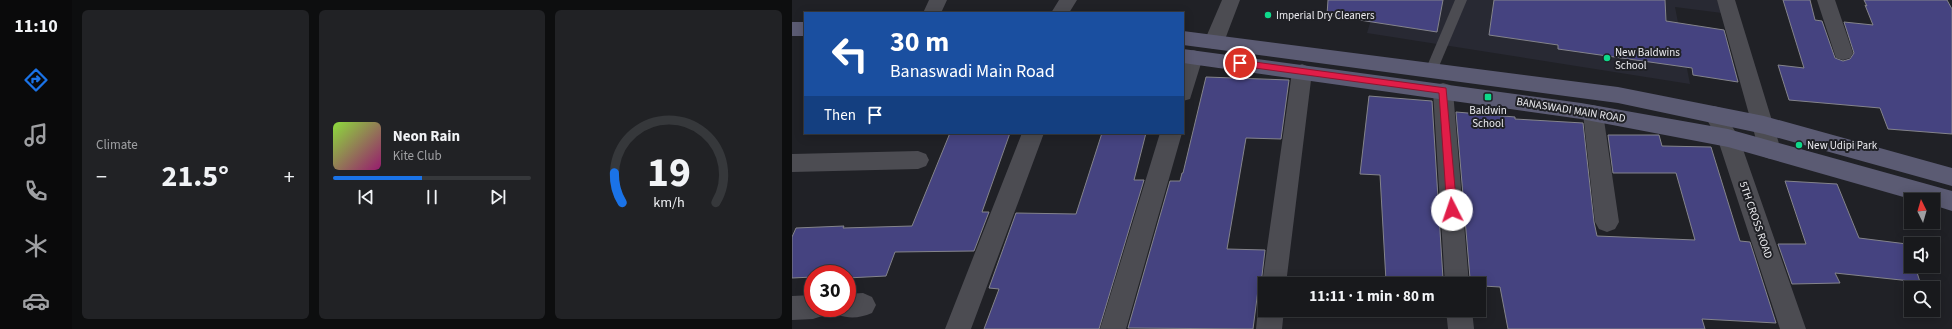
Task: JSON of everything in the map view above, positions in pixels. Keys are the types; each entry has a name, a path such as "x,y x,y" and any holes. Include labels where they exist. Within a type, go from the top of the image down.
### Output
{"main road":[{"path":"792,29 804,29"},
{"name":"BANASWADI MAIN ROAD","path":"1184,38 1618,95 1764,125 1952,177"},
{"name":"BANASWADI MAIN ROAD","path":"1188,56 1593,113 1728,138 1952,201"}],"street":[{"path":"932,12 938,0"},
{"path":"1061,12 1068,0"},
{"path":"1214,42 1231,0"},
{"path":"1726,0 1764,125 1770,150"},
{"path":"1826,0 1843,53"},
{"path":"1184,86 1188,56"},
{"path":"1275,277 1302,72"},
{"path":"1443,91 1457,277"},
{"path":"1593,113 1608,222"},
{"name":"5TH CROSS ROAD","path":"1714,114 1728,138 1793,329"},
{"path":"958,329 1033,134"},
{"path":"1113,329 1171,134"},
{"path":"792,164 918,160"},
{"path":"792,308 804,307"},
{"path":"1268,329 1270,317"},
{"path":"1460,317 1461,329"}],"lane":[{"path":"1431,71 1461,0"}],"shaded area":[{"name":"New Baldwins School","path":"1377,0 1717,0 1722,13 1675,7 1690,84 1367,33"}],"building":[{"path":"1328,0 1443,0 1437,32 1327,15"},
{"path":"1494,0 1665,0 1666,21 1724,30 1738,82 1693,75 1692,68 1558,49 1558,45 1489,35"},
{"path":"1783,0 1810,0 1815,20 1822,21 1835,58 1843,61 1850,59 1854,53 1844,22 1873,25 1864,0 1947,0 1952,9 1952,134 1888,129 1880,108 1789,100 1778,65 1804,68"},
{"path":"1206,77 1289,80 1281,139 1246,138 1227,249 1265,250 1262,277 1258,277 1258,290 1253,329 1128,328 1170,181 1180,181"},
{"path":"1369,96 1432,101 1443,277 1386,277 1380,175 1360,174"},
{"path":"1456,112 1515,117 1515,119 1583,123 1594,222 1597,236 1695,240 1676,173 1613,173 1608,135 1659,135 1662,146 1711,147 1740,241 1750,242 1776,323 1702,319 1705,329 1508,329 1500,287 1486,286 1486,277 1470,277"},
{"path":"950,134 1010,134 982,212 989,212 974,251 895,252 886,276 856,278 856,265 804,265 804,277 792,278 792,237 796,228 844,226 843,228 912,226"},
{"path":"1102,134 1146,134 1134,180 1144,180 1099,329 984,329 999,289 989,288 1016,213 1076,214"},
{"path":"1785,181 1837,184 1859,238 1904,244 1904,273 1917,273 1920,281 1835,273 1840,283 1792,284 1778,244 1806,244"}],"place":[{"name":"Imperial Dry Cleaners","path":"1268,15"},
{"name":"New Baldwins School","path":"1607,58"},
{"name":"Baldwin School","path":"1488,97"},
{"name":"New Udipi Park","path":"1799,145"}],"route":[{"path":"1240,63 1443,91 1452,210"}]}
